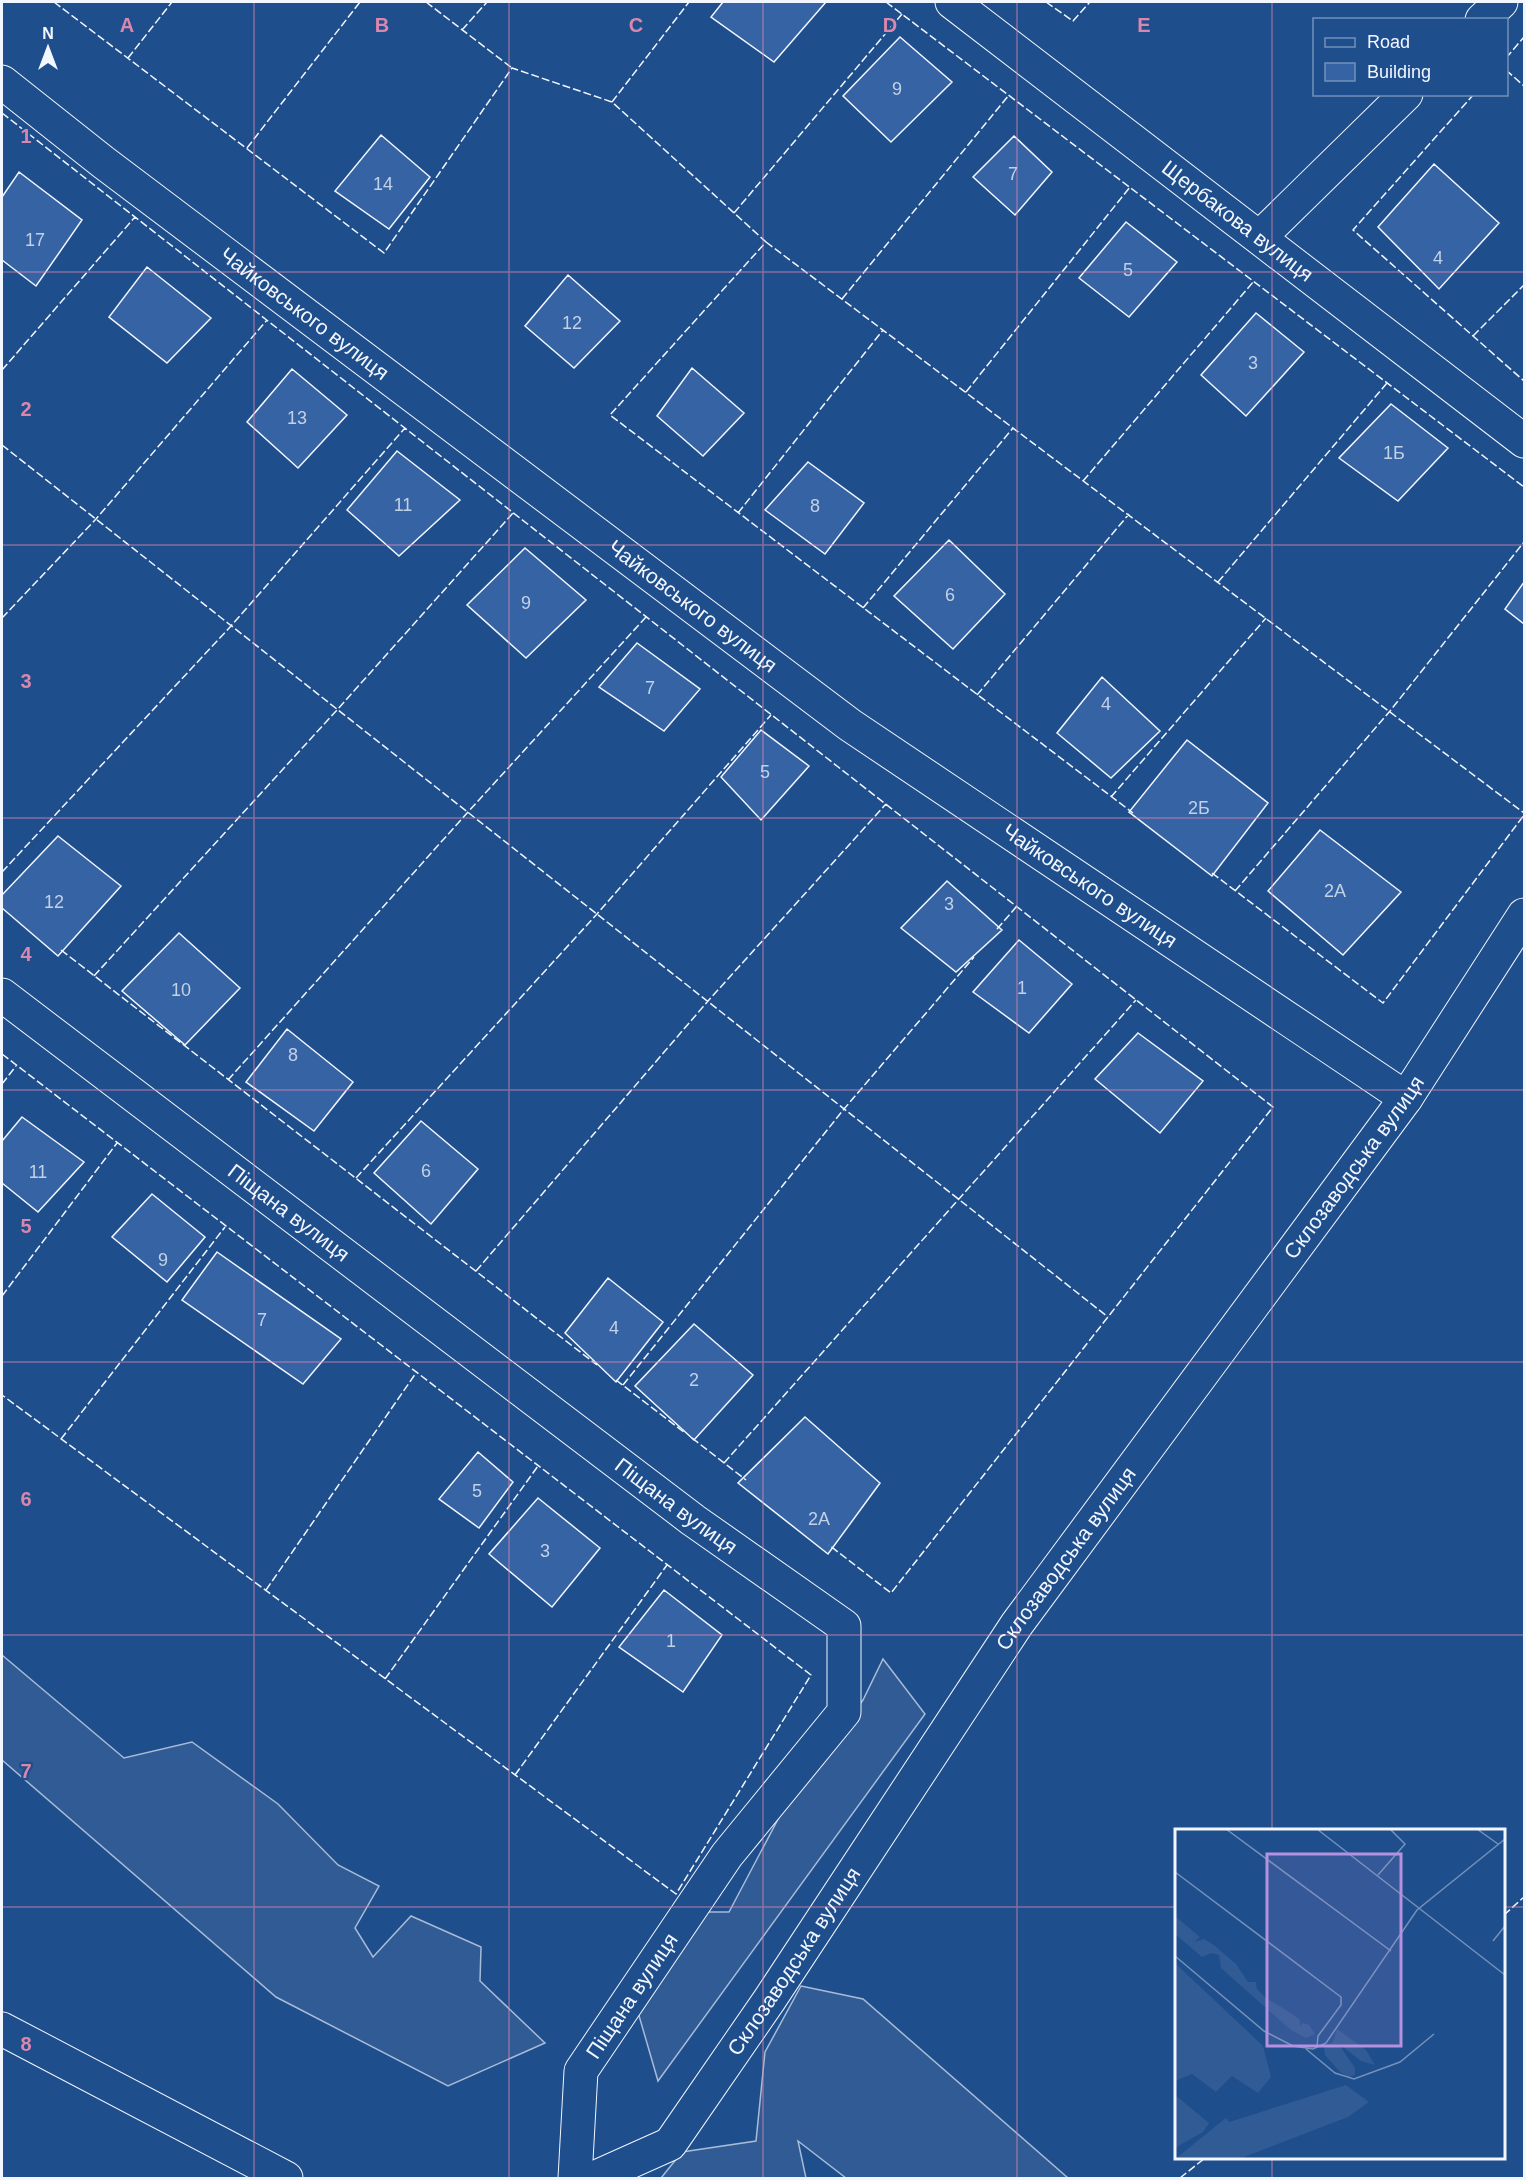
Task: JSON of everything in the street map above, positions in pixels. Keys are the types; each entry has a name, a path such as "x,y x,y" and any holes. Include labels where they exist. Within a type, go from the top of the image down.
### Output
{"street":[{"name":"Щербакова вулиця","path":"952,2 1524,441"},
{"path":"1484,18 1501,2"},
{"name":"Чайковського вулиця","path":"2,82 103,162 850,724 1406,1098"},
{"path":"1260,237 1404,96"},
{"name":"Склозаводська вулиця","path":"594,2178 670,2144 770,1999 1017,1624 1406,1098 1524,915"},
{"name":"Піщана вулиця","path":"2,995 693,1520 844,1626 844,1712 727,1856 581,2072 575,2178"},
{"path":"2,2029 286,2178"}],"shaded area":[{"path":"2,1655 124,1758 192,1742 278,1804 338,1865 379,1886 355,1928 373,1957 411,1916 481,1947 480,1981 545,2043 448,2086 276,1997 2,1760"},
{"path":"883,1659 925,1714 658,2081 633,1995 706,1912 729,1912 794,1789 863,1700"},
{"path":"801,1986 863,1999 1068,2178 846,2178 798,2141 806,2178 661,2178 682,2152 756,2141 765,2052"}],"building":[{"path":"723,2 826,2 774,62 711,17"},
{"path":"900,37 952,82 891,142 843,96"},
{"path":"381,135 430,177 389,229 335,191"},
{"path":"1014,136 1052,172 1015,215 973,177"},
{"path":"1434,164 1499,223 1439,289 1378,227"},
{"path":"19,172 82,220 36,286 2,260 2,197"},
{"path":"1126,222 1177,262 1129,317 1079,278"},
{"path":"147,267 211,318 167,363 109,317"},
{"path":"568,275 620,321 574,368 525,326"},
{"path":"1256,313 1304,352 1246,416 1201,375"},
{"path":"692,368 744,413 703,456 657,416"},
{"path":"292,369 347,415 298,468 247,422"},
{"path":"1391,404 1448,448 1398,501 1339,458"},
{"path":"397,451 460,500 399,556 347,510"},
{"path":"808,462 864,503 825,554 765,510"},
{"path":"949,540 1005,594 953,649 894,596"},
{"path":"525,548 586,600 526,658 467,605"},
{"path":"1524,582 1524,624 1505,609"},
{"path":"637,643 700,689 664,731 599,687"},
{"path":"1102,677 1160,731 1111,778 1057,733"},
{"path":"761,730 809,766 761,820 721,777"},
{"path":"1187,740 1268,803 1212,876 1129,812"},
{"path":"1320,830 1401,892 1343,955 1268,891"},
{"path":"58,836 121,886 58,956 2,908 2,895"},
{"path":"947,881 1002,930 956,972 901,928"},
{"path":"179,933 240,988 185,1045 122,991"},
{"path":"1019,940 1072,984 1029,1033 973,992"},
{"path":"287,1029 353,1082 314,1131 246,1082"},
{"path":"1138,1033 1203,1081 1160,1133 1095,1079"},
{"path":"22,1117 84,1162 38,1212 2,1183 2,1141"},
{"path":"421,1121 478,1169 431,1224 374,1173"},
{"path":"152,1194 205,1237 167,1282 112,1237"},
{"path":"217,1252 341,1339 303,1384 182,1300"},
{"path":"608,1278 663,1322 616,1382 565,1333"},
{"path":"694,1324 753,1375 694,1440 635,1386"},
{"path":"805,1417 880,1483 828,1554 738,1483"},
{"path":"478,1452 513,1482 479,1528 439,1499"},
{"path":"538,1498 600,1548 552,1607 489,1554"},
{"path":"664,1590 722,1635 683,1692 619,1647"}],"fence":[{"path":"54,2 384,253 512,68 612,102 766,242 610,415 1133,813"},
{"path":"128,58 172,2"},
{"path":"247,148 360,2"},
{"path":"426,2 512,68"},
{"path":"462,30 487,2"},
{"path":"612,102 689,2"},
{"path":"886,2 1524,487"},
{"path":"1046,2 1073,21 1090,2"},
{"path":"734,213 902,14"},
{"path":"1508,56 1524,37"},
{"path":"1508,72 1524,86"},
{"path":"842,299 1009,95"},
{"path":"1472,96 1353,230 1524,381"},
{"path":"2,113 1273,1107 891,1593 829,1545"},
{"path":"966,392 1130,187"},
{"path":"2,370 135,217"},
{"path":"766,242 1524,813"},
{"path":"1083,481 1254,281"},
{"path":"1473,336 1524,285"},
{"path":"2,618 96,519 267,320"},
{"path":"738,513 883,330"},
{"path":"1218,582 1387,383"},
{"path":"2,872 231,626 405,428"},
{"path":"863,608 1013,428"},
{"path":"2,445 1108,1317"},
{"path":"94,976 513,513"},
{"path":"977,695 1129,514"},
{"path":"1235,891 1390,711 1524,542"},
{"path":"228,1080 646,617"},
{"path":"1111,797 1266,618"},
{"path":"356,1178 597,914 771,715"},
{"path":"476,1271 708,1001 886,804"},
{"path":"1212,873 1383,1003 1524,815"},
{"path":"997,929 1017,906"},
{"path":"61,950 597,1365"},
{"path":"623,1385 844,1109 974,957"},
{"path":"724,1463 1136,1000"},
{"path":"2,1054 811,1675 676,1894 2,1395"},
{"path":"2,1084 16,1066"},
{"path":"2,1296 117,1143"},
{"path":"61,1439 225,1227"},
{"path":"266,1590 416,1373"},
{"path":"616,1380 685,1433"},
{"path":"692,1438 746,1480"},
{"path":"385,1679 538,1466"},
{"path":"515,1775 667,1565"},
{"path":"1505,1914 1524,1897"},
{"path":"1180,2178 1204,2159"}]}
